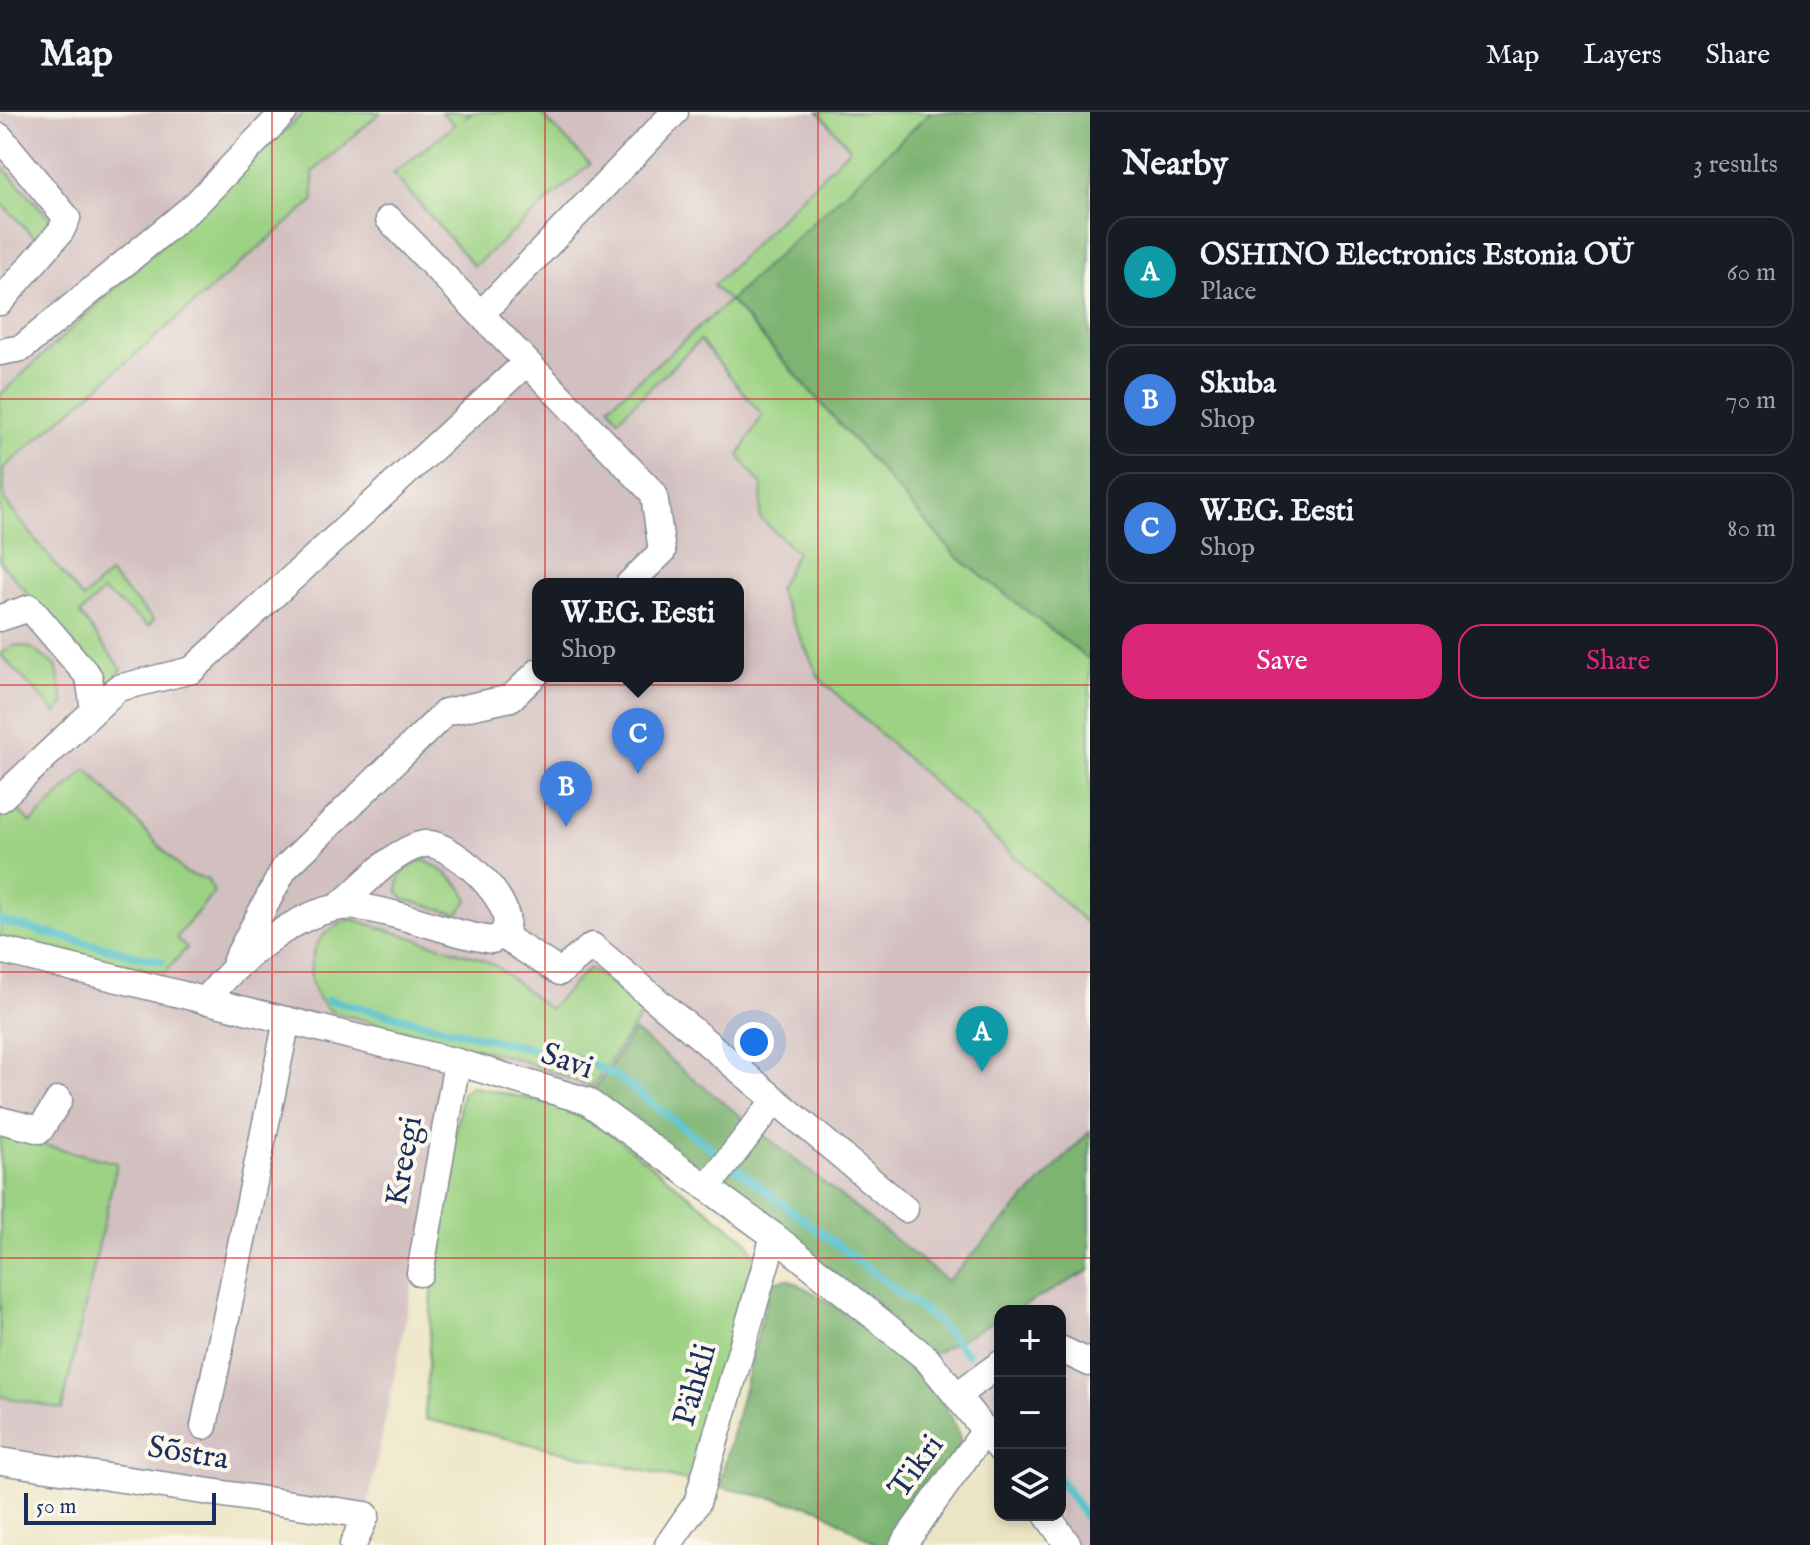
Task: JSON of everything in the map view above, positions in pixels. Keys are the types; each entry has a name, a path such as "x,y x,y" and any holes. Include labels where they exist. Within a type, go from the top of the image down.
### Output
{"street":[{"path":"0,352 22,348 195,205 284,112"},
{"path":"481,314 675,112"},
{"path":"0,137 67,218 61,231 0,302"},
{"path":"389,219 654,494 662,552 635,578"},
{"path":"0,799 118,688 192,670 527,362"},
{"path":"0,618 30,608 89,677 94,710"},
{"path":"205,1001 230,970 284,869 446,712 511,698 532,678"},
{"path":"230,970 258,947 304,921 339,906 399,857 424,844 437,845 464,860 508,913 509,927 503,936 492,940 474,938 388,912 339,906"},
{"path":"503,936 560,972 592,946 905,1209"},
{"name":"Savi","path":"0,950 457,1062 587,1101 721,1171 774,1236 926,1358 993,1439"},
{"path":"204,1426 287,1020"},
{"name":"Kreegi","path":"420,1273 457,1062"},
{"path":"0,1120 40,1130 59,1100"},
{"path":"721,1171 775,1100"},
{"name":"Pähkli","path":"668,1545 697,1503 774,1236"},
{"path":"1066,1352 1090,1363"},
{"path":"957,1395 994,1368"},
{"name":"Tikri","path":"903,1545 993,1439"},
{"name":"Sõstra","path":"0,1461 366,1515 353,1545"},
{"path":"1051,1521 1068,1545"}],"shaded area":[{"path":"0,112 931,112 730,301 956,556 1090,660 1090,1131 947,1281 634,1031 587,1101 456,1071 366,1515 0,1462"},
{"path":"1090,1270 1090,1545 1058,1545 1058,1521 1066,1521 1066,1305 1025,1305"},
{"path":"994,1321 994,1443 926,1358"}],"green space":[{"path":"305,112 381,112 313,172 314,200 3,469 5,501 83,599 109,574 154,620 148,626 103,591 80,614 122,670 108,683 0,562 0,395"},
{"path":"441,112 470,112 465,118 474,112 539,112 590,164 474,266 393,174 455,125"},
{"path":"818,112 931,112 730,301 956,556 1090,660 1090,926 820,679 778,590 797,552 760,518 762,486 739,456 762,415 700,340 618,419 609,406 729,301 713,286 850,148"},
{"path":"931,112 1090,112 1090,660 956,556 730,300"},
{"path":"0,164 57,226 39,242 0,202"},
{"path":"16,645 31,648 56,666 64,704 56,713 0,654"},
{"path":"87,769 185,873 207,879 214,892 176,938 187,948 164,973 0,937 0,817 13,805 31,823"},
{"path":"423,860 450,876 465,893 468,900 458,914 404,899 398,893 404,872"},
{"path":"351,919 479,958 496,966 549,1009 589,968 645,1010 592,1087 518,1059 333,1012 324,1006 313,988 313,955 327,932"},
{"path":"634,1031 947,1281 1090,1131 1090,1270 1025,1305 994,1305 994,1321 926,1358 587,1101"},
{"path":"471,1086 560,1106 614,1136 747,1241 755,1257 695,1483 425,1419 434,1256 462,1093"},
{"path":"0,1134 117,1163 62,1409 0,1396"},
{"path":"787,1279 834,1306 890,1348 938,1397 954,1421 961,1444 892,1545 877,1545 818,1508 719,1487 771,1282"}],"waterway":[{"path":"0,921 162,962"},
{"path":"328,1000 589,1063 619,1078 939,1323 967,1354"},
{"path":"1066,1489 1090,1524"}],"place":[{"name":"W.EG. Eesti","path":"638,774"},
{"name":"Skuba","path":"566,827"},
{"name":"OSHINO Electronics Estonia OÜ","path":"982,1072"}]}
